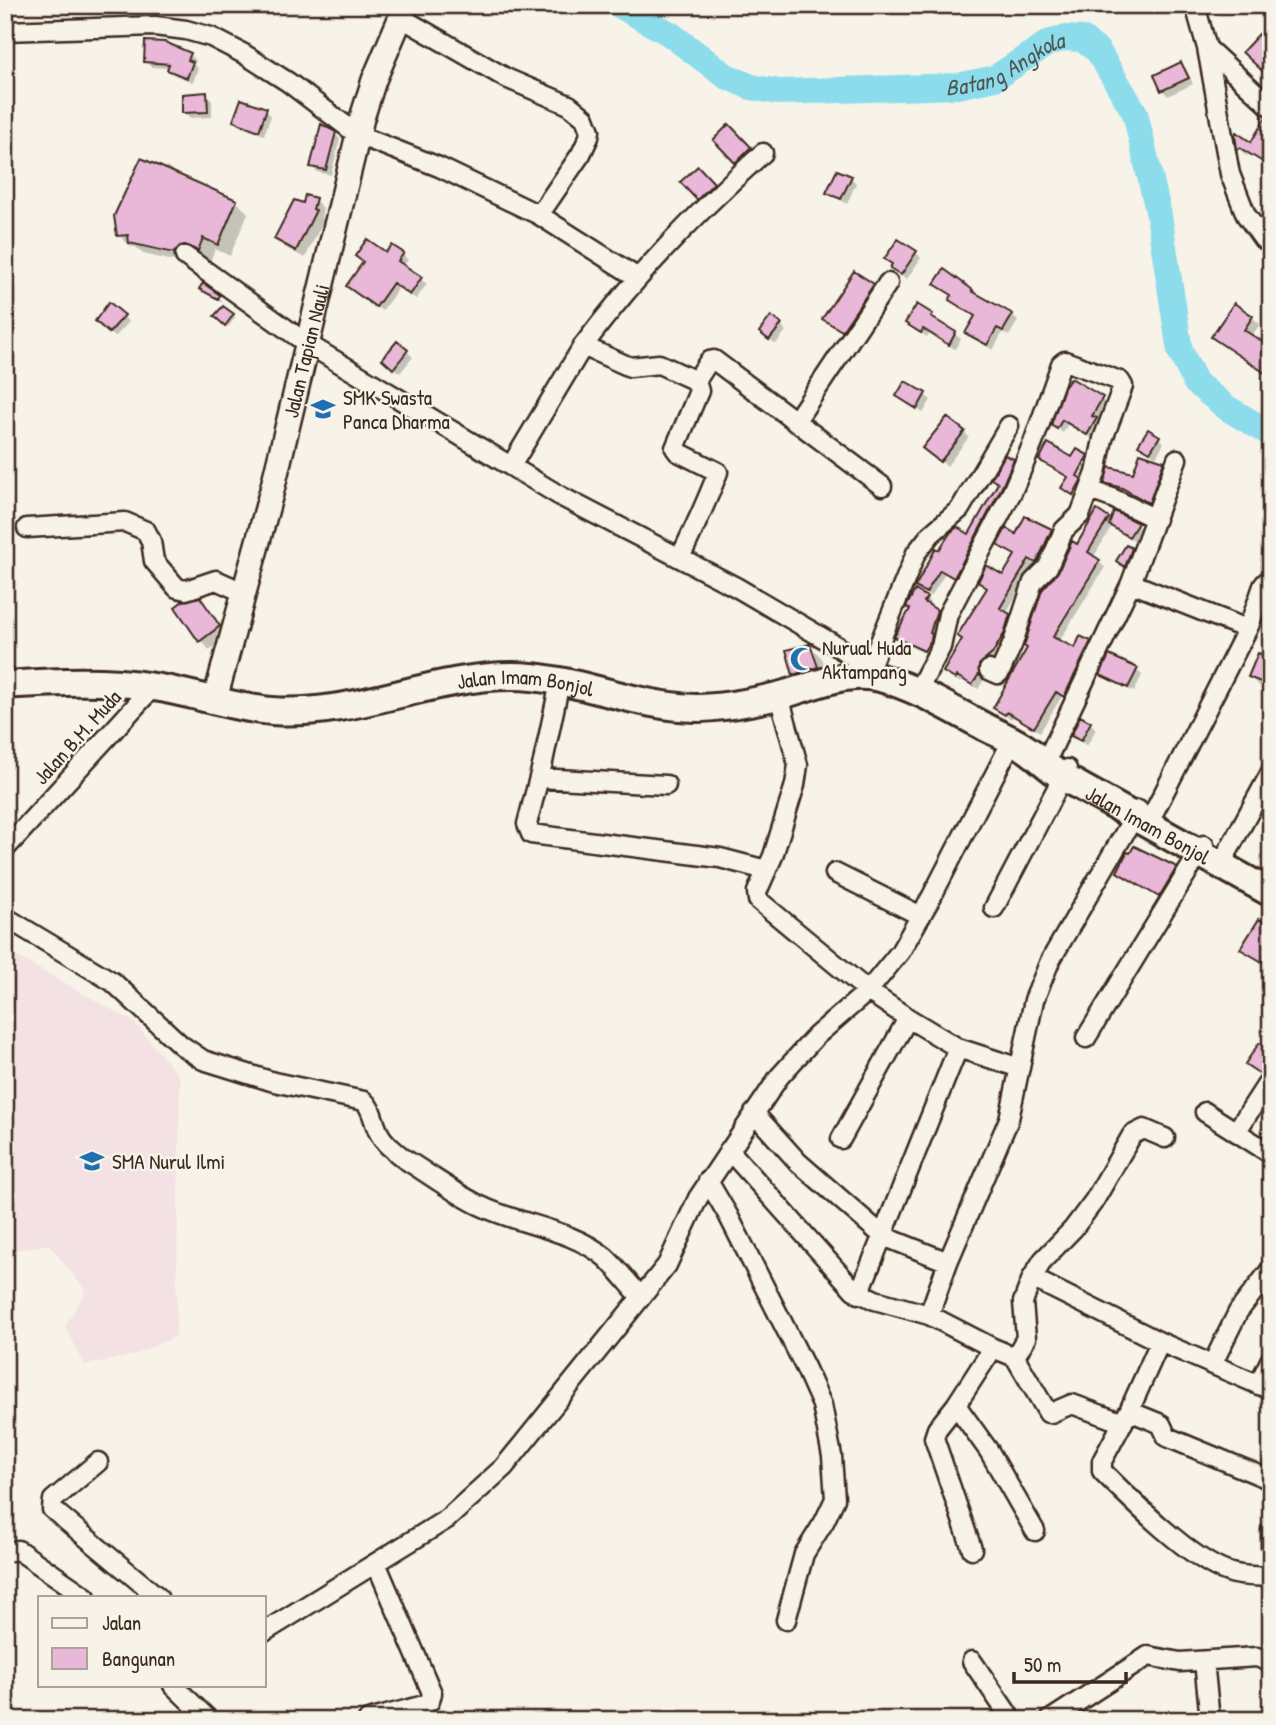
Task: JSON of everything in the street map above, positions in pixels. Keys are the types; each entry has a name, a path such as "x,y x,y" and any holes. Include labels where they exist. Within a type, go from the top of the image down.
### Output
{"highway":[{"name":"Jalan Imam Bonjol","path":"5,685 91,680 153,687 243,707 274,711 348,706 488,677 515,676 560,682 659,704 697,708 741,704 779,696 822,682 874,673 917,692 1211,850 1271,878"},
{"name":"Jalan Imam Bonjol","path":"1211,850 1271,893"}],"main road":[{"name":"Jalan Tapian Nauli","path":"215,699 245,593 358,135 374,80 403,11"}],"street":[{"path":"1195,5 1207,48 1230,174 1246,215 1263,239"},
{"path":"403,11 506,78 569,105 585,118 590,131 581,154 539,215"},
{"path":"5,32 155,26 211,37 288,82 358,135 439,167 539,215 638,278"},
{"path":"1207,48 1271,107"},
{"path":"511,466 583,346 638,278 714,197 762,153"},
{"path":"185,256 306,343 562,498 736,587 874,673 916,553 931,534 960,509 1009,426"},
{"path":"795,422 888,283"},
{"path":"583,346 630,367 659,364 696,381 699,391 675,448 718,472 707,494 705,507 680,558"},
{"path":"696,381 709,361 714,360 882,486"},
{"path":"917,692 943,643 948,614 1006,505 1061,364 1065,360 1123,384 1080,515 1066,527 1048,567 1032,585 1013,643 1000,672 998,674 989,670"},
{"path":"994,908 1044,758 1131,583 1177,459"},
{"path":"1090,490 1156,519"},
{"path":"27,528 110,522 137,525 149,535 154,561 177,589 186,590 216,580 245,593"},
{"path":"929,1315 948,1262 1009,1119 1034,1000 1050,961 1142,813 1247,629 1263,586 1271,581"},
{"path":"1131,583 1247,629"},
{"path":"560,682 527,824 529,832 535,836 720,858 766,870"},
{"name":"Jalan B.M. Muda","path":"5,849 153,687"},
{"path":"779,696 798,765 795,785 773,856 757,892 760,902 868,991 908,1018 958,1048 1020,1068"},
{"path":"266,1631 447,1518 504,1467 676,1251 708,1181 796,1056 868,991 900,952 921,916 1044,758"},
{"path":"1086,1038 1211,850 1271,772"},
{"path":"539,778 666,785"},
{"path":"835,873 921,916"},
{"path":"5,918 113,982 181,1045 202,1060 274,1082 364,1101 370,1106 380,1135 403,1158 479,1205 586,1245 605,1258 641,1297"},
{"path":"841,1139 908,1018"},
{"path":"859,1294 958,1048"},
{"path":"1236,1132 1271,1078"},
{"path":"1205,1112 1271,1154"},
{"path":"754,1113 798,1162 883,1236 948,1262"},
{"path":"1015,1357 1026,1338 1023,1302 1032,1278 1043,1260 1073,1229 1094,1201 1132,1135 1144,1129 1165,1138"},
{"path":"730,1150 848,1285 859,1294 929,1315 1015,1357 1048,1413 1072,1404 1161,1424 1167,1437 1271,1480"},
{"path":"708,1181 805,1367 822,1405 832,1456 835,1499 804,1554 786,1620"},
{"path":"1212,1365 1238,1312 1265,1289 1271,1269"},
{"path":"1032,1278 1160,1342 1264,1388 1271,1359"},
{"path":"1160,1342 1126,1417 1102,1461 1102,1471 1146,1513 1206,1561 1230,1573 1271,1577"},
{"path":"972,1549 934,1437 993,1348"},
{"path":"956,1405 989,1451 1035,1531"},
{"path":"97,1462 53,1500 52,1510 157,1596"},
{"path":"1271,1530 1271,1546"},
{"path":"5,1552 18,1550 85,1596"},
{"path":"368,1720 424,1705 430,1701 432,1693 376,1563"},
{"path":"1050,1720 1143,1658 1152,1656 1180,1662 1249,1657 1271,1663"},
{"path":"972,1661 1012,1720"},
{"path":"1204,1661 1210,1720"},
{"path":"181,1687 209,1720"}],"shaded area":[{"name":"SMA Nurul Ilmi","path":"5,950 134,1022 180,1078 176,1336 134,1355 85,1365 65,1326 86,1291 49,1244 5,1252"}],"building":[{"path":"1259,34 1271,45 1271,79 1242,52"},
{"path":"145,41 165,42 191,53 188,60 193,62 187,78 167,70 169,64 144,62"},
{"path":"1181,62 1189,78 1161,91 1154,75"},
{"path":"207,92 208,112 182,113 182,94"},
{"path":"241,99 267,108 259,131 233,121"},
{"path":"1266,117 1271,118 1271,162 1265,159 1263,162 1240,148 1237,149 1235,135 1236,132 1251,142"},
{"path":"321,124 336,132 326,170 310,167"},
{"path":"729,124 751,147 735,163 713,140"},
{"path":"141,158 237,200 218,245 203,238 198,251 185,245 180,246 174,253 129,243 128,235 117,236 114,216"},
{"path":"698,166 714,183 697,200 680,182"},
{"path":"837,170 852,176 841,199 826,193"},
{"path":"305,195 316,198 313,209 316,210 296,251 274,239 294,200 303,203"},
{"path":"367,239 386,252 392,245 404,253 398,261 422,277 410,295 393,283 376,307 346,286 363,262 355,256"},
{"path":"898,239 917,251 901,275 890,268 892,264 884,259"},
{"path":"944,269 972,291 1013,314 1003,331 997,328 987,345 965,333 975,316 949,300 952,295 934,284"},
{"path":"854,271 874,284 842,331 822,319"},
{"path":"203,283 220,295 218,299 199,289"},
{"path":"109,302 125,315 109,333 95,321"},
{"path":"1234,303 1253,316 1244,330 1271,347 1271,377 1211,337"},
{"path":"917,304 933,314 931,317 956,332 949,345 923,329 921,333 905,323"},
{"path":"223,306 234,314 225,326 214,316"},
{"path":"771,316 782,324 769,340 759,332"},
{"path":"397,341 408,350 393,369 382,359"},
{"path":"1071,378 1103,397 1092,416 1097,418 1087,435 1062,420 1057,429 1051,425 1064,388"},
{"path":"905,381 926,393 917,409 896,396"},
{"path":"947,417 965,431 940,462 922,448"},
{"path":"1148,429 1160,436 1150,452 1138,445"},
{"path":"1048,443 1072,457 1077,449 1088,455 1077,476 1082,479 1073,495 1061,488 1068,477 1039,460"},
{"path":"1140,453 1164,461 1149,503 1122,488 1104,483 1109,467 1133,473"},
{"path":"1005,455 1014,459 954,578 940,570 926,593 915,587 936,548 939,550 950,533 957,527 969,534 998,483 991,479"},
{"path":"1097,510 1109,518 1088,552 1100,560 1053,637 1075,648 1080,636 1091,641 1064,697 1056,692 1034,728 1007,712 1005,715 993,708 1027,648 1024,646 1042,590 1058,572 1072,541 1077,544"},
{"path":"1114,511 1138,523 1129,537 1109,525"},
{"path":"1025,516 1052,529 1038,560 1036,563 1029,559 1000,608 1010,614 1004,634 992,654 979,665 979,674 972,685 957,676 955,679 943,672 962,639 957,636 987,588 978,582 986,565 1003,575 1015,555 997,545 1006,528 1016,534"},
{"path":"1126,545 1132,548 1125,567 1116,561"},
{"path":"915,590 927,597 924,602 937,610 930,633 931,640 924,651 894,637 910,609 906,607"},
{"path":"200,597 220,626 199,642 175,607 183,601"},
{"name":"Nurual Huda Aktampang","path":"810,644 818,667 793,675 786,650"},
{"path":"1258,653 1271,658 1271,686 1248,677"},
{"path":"1109,655 1138,668 1128,688 1100,675"},
{"path":"1080,716 1091,722 1081,741 1071,736"},
{"path":"1134,846 1177,867 1159,897 1117,872 1127,852 1130,853"},
{"path":"1259,919 1271,927 1271,967 1240,949"},
{"path":"1259,1043 1271,1050 1271,1067 1265,1068 1260,1074 1245,1064"}],"waterway":[{"name":"Batang Angkola","path":"619,5 670,34 726,76 751,87 779,92 958,86 995,78 1048,43 1065,38 1082,39 1098,51 1135,113 1159,215 1180,351 1196,383 1227,408 1271,434"}],"place":[{"name":"SMK Swasta Panca Dharma","path":"323,409"},
{"name":"Nurual Huda Aktampang","path":"802,659"},
{"name":"SMA Nurul Ilmi","path":"92,1161"}]}
